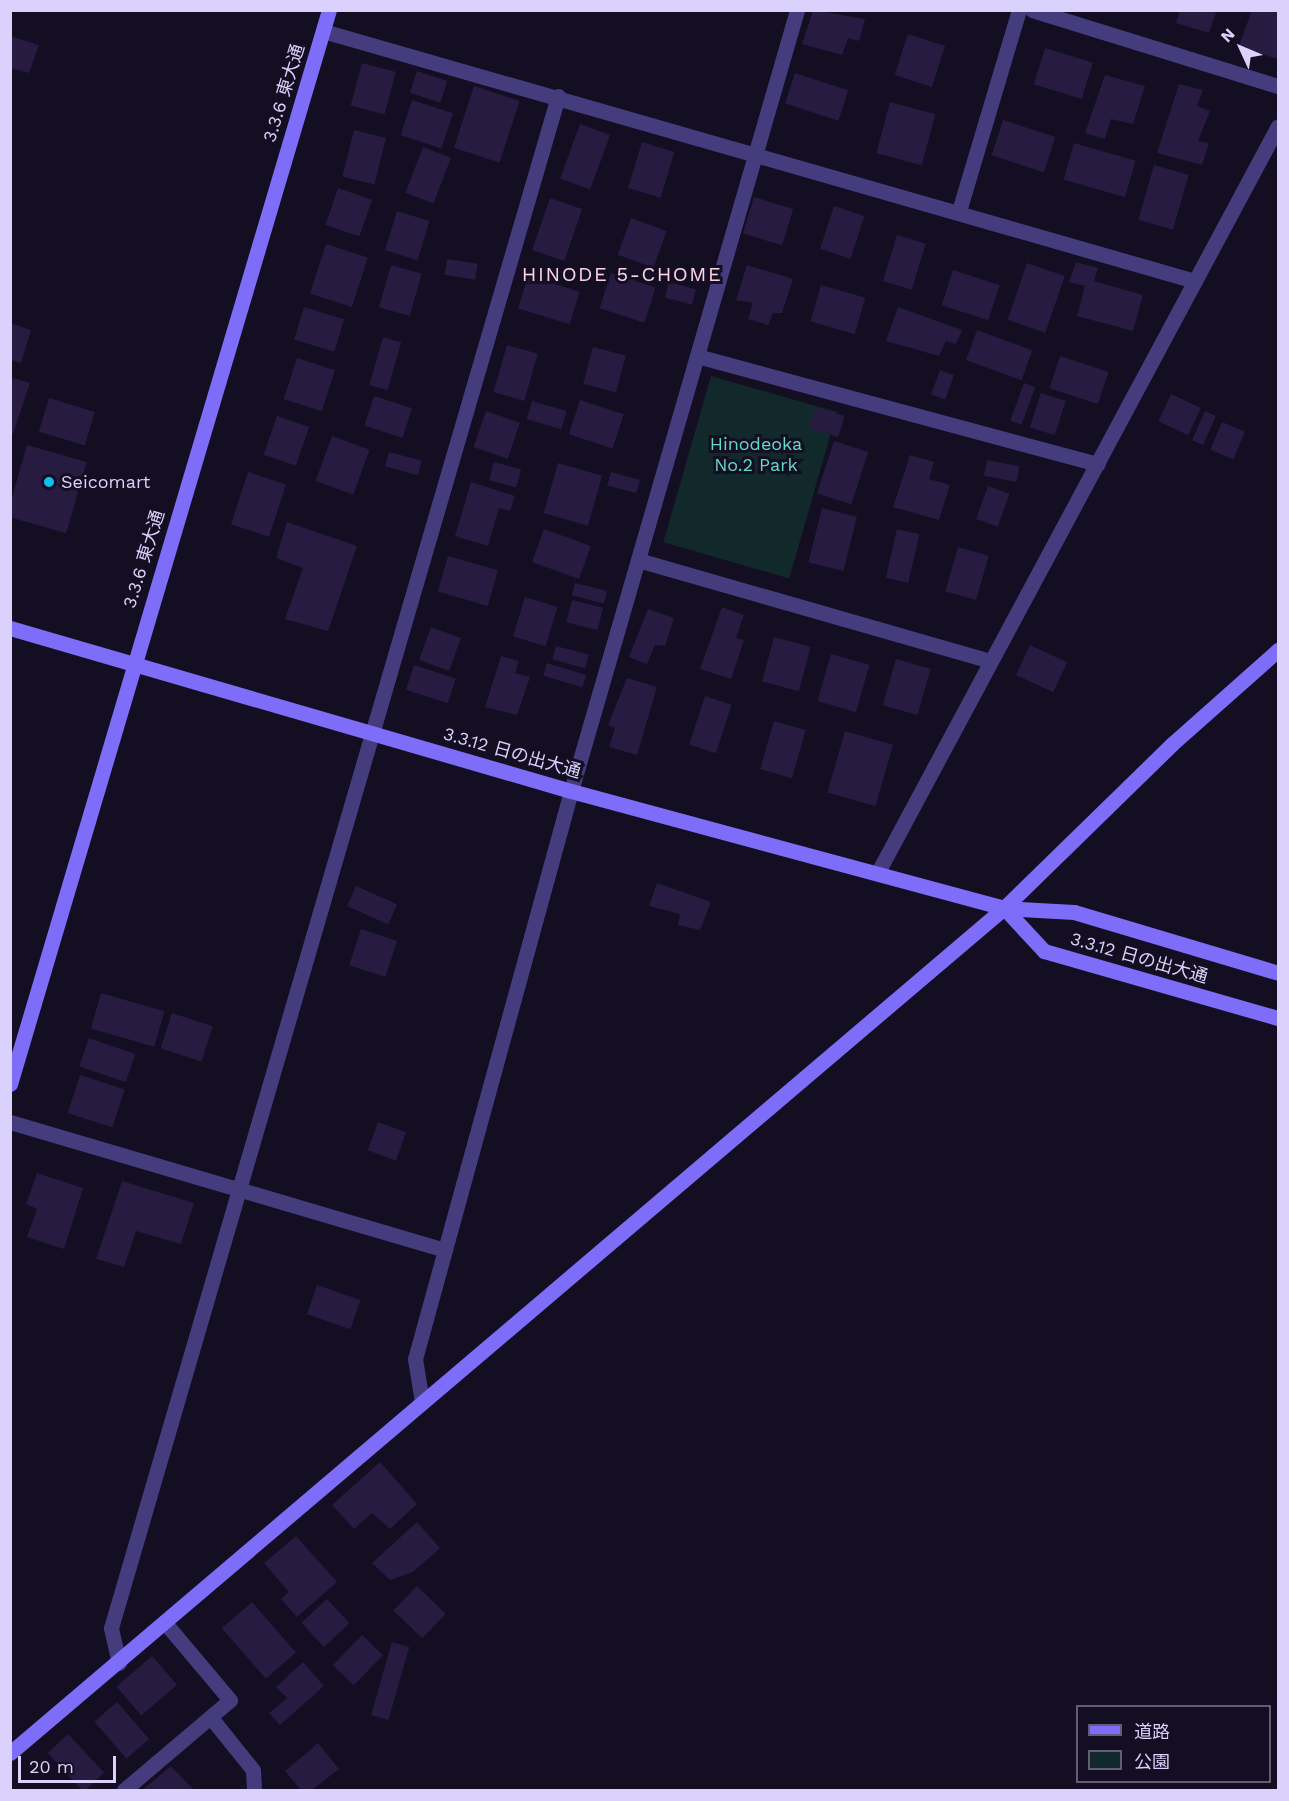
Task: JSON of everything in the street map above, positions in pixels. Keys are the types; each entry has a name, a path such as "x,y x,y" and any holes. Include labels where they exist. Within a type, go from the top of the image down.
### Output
{"street":[{"name":"3.3.6 東大通","path":"10,1084 132,664 328,10"},
{"path":"422,1402 415,1359 571,790 797,10"},
{"path":"959,211 1019,10"},
{"path":"1032,10 1278,86"},
{"path":"322,31 757,151 1196,281"},
{"path":"119,1663 111,1628 242,1190 371,732 558,96"},
{"path":"878,872 1278,126"},
{"path":"697,357 1098,464"},
{"path":"639,560 992,661"},
{"name":"3.3.12 日の出大通","path":"10,628 571,790 1004,908 1074,912 1278,973"},
{"path":"10,1753 166,1624 422,1402 1004,908 1172,744 1278,650"},
{"name":"3.3.12 日の出大通","path":"1004,908 1044,951 1278,1018"},
{"path":"10,1122 445,1250"},
{"path":"124,1791 212,1719 230,1700 166,1624"},
{"path":"212,1719 253,1770 254,1791"}],"green space":[{"name":"Hinodeoka No.2 Park","path":"711,376 837,412 789,578 663,542"}],"building":[{"path":"813,10 865,19 859,41 848,38 842,55 802,44"},
{"path":"1180,10 1217,10 1209,33 1176,23"},
{"path":"1252,10 1278,10 1277,59 1239,46"},
{"path":"908,34 945,46 932,87 895,75"},
{"path":"10,36 39,45 29,73 10,68"},
{"path":"1045,48 1093,63 1082,99 1034,84"},
{"path":"362,63 396,72 384,115 351,106"},
{"path":"417,71 447,81 440,103 410,93"},
{"path":"795,73 848,90 838,121 785,103"},
{"path":"1105,75 1145,86 1133,124 1111,119 1105,139 1085,133"},
{"path":"1179,84 1203,90 1197,106 1210,111 1198,141 1209,143 1202,165 1157,153"},
{"path":"474,86 520,101 500,163 454,148"},
{"path":"412,100 453,113 441,148 401,135"},
{"path":"890,102 935,114 922,165 876,153"},
{"path":"1003,120 1055,137 1044,172 992,155"},
{"path":"580,124 610,135 590,189 560,179"},
{"path":"354,130 386,138 374,185 342,177"},
{"path":"642,142 675,152 660,198 628,188"},
{"path":"1074,143 1136,161 1125,197 1064,180"},
{"path":"423,147 451,158 433,203 405,193"},
{"path":"1154,165 1189,175 1173,230 1138,220"},
{"path":"338,188 372,200 359,237 325,225"},
{"path":"754,197 793,209 782,245 743,233"},
{"path":"550,198 582,209 564,261 532,250"},
{"path":"834,206 864,216 851,259 820,249"},
{"path":"397,211 430,221 418,260 385,250"},
{"path":"631,218 667,231 653,268 618,255"},
{"path":"897,235 926,244 912,290 883,281"},
{"path":"326,244 368,258 352,307 310,293"},
{"path":"447,259 478,264 475,280 444,275"},
{"path":"1076,262 1098,268 1094,281 1143,295 1133,331 1077,316 1085,286 1069,282"},
{"path":"1027,263 1065,276 1045,333 1007,320"},
{"path":"391,265 422,274 410,316 379,307"},
{"path":"747,265 793,279 782,313 773,313 768,325 748,319 753,303 736,300"},
{"path":"953,270 1000,285 988,320 942,305"},
{"path":"611,273 656,288 644,323 600,308"},
{"path":"528,276 580,292 570,324 518,309"},
{"path":"669,282 696,289 692,305 665,297"},
{"path":"821,285 865,298 855,334 811,322"},
{"path":"304,307 344,319 334,352 294,340"},
{"path":"898,307 962,330 956,344 946,341 939,356 886,341"},
{"path":"10,323 31,330 21,363 10,360"},
{"path":"977,330 1032,350 1021,380 966,360"},
{"path":"383,337 401,342 387,390 369,385"},
{"path":"507,345 538,354 524,401 493,392"},
{"path":"593,347 626,356 616,393 583,384"},
{"path":"1060,356 1109,372 1098,404 1049,388"},
{"path":"297,358 335,370 322,411 284,399"},
{"path":"940,370 954,375 945,400 931,394"},
{"path":"10,377 30,383 13,434 10,433"},
{"path":"1024,383 1035,387 1022,425 1010,421"},
{"path":"1041,393 1066,401 1055,435 1030,427"},
{"path":"1171,394 1201,408 1188,435 1158,421"},
{"path":"374,396 412,408 402,438 364,425"},
{"path":"49,398 95,412 85,446 39,431"},
{"path":"580,400 624,414 613,448 569,434"},
{"path":"532,401 567,411 561,429 527,419"},
{"path":"815,407 845,416 838,437 809,428"},
{"path":"486,411 520,423 508,459 474,447"},
{"path":"1205,411 1216,416 1203,445 1192,440"},
{"path":"277,416 309,427 296,466 264,455"},
{"path":"1222,422 1245,432 1233,459 1210,450"},
{"path":"332,436 370,450 353,495 316,481"},
{"path":"834,441 868,452 851,504 817,493"},
{"name":"Seicomart","path":"27,445 87,462 66,533 10,517 10,504"},
{"path":"389,452 422,461 418,475 385,466"},
{"path":"910,455 934,462 929,479 950,485 939,520 893,507"},
{"path":"987,460 1019,466 1016,482 984,476"},
{"path":"494,462 521,469 516,488 489,480"},
{"path":"558,463 602,476 588,526 544,513"},
{"path":"248,472 286,484 269,537 231,524"},
{"path":"611,472 640,480 636,493 607,486"},
{"path":"471,482 515,496 510,511 499,508 488,546 455,536"},
{"path":"988,486 1010,494 998,527 976,519"},
{"path":"822,508 857,517 843,571 808,562"},
{"path":"287,522 357,546 328,631 285,619 303,568 276,558"},
{"path":"544,529 591,546 579,579 532,562"},
{"path":"897,529 919,534 908,583 886,578"},
{"path":"958,547 989,556 976,600 945,591"},
{"path":"448,556 498,570 488,606 438,592"},
{"path":"575,583 607,591 604,604 572,596"},
{"path":"525,597 558,607 546,646 513,636"},
{"path":"572,600 603,608 597,630 566,622"},
{"path":"722,607 744,615 736,638 744,640 731,679 700,669"},
{"path":"648,609 674,618 665,646 655,645 647,664 629,657"},
{"path":"431,627 461,638 449,671 419,660"},
{"path":"774,637 811,647 799,691 762,681"},
{"path":"1030,645 1067,662 1053,692 1016,675"},
{"path":"556,646 589,655 585,668 552,660"},
{"path":"831,654 869,665 856,712 817,701"},
{"path":"501,656 519,661 515,673 530,677 517,715 485,707"},
{"path":"896,659 931,669 917,715 883,705"},
{"path":"547,663 586,675 582,687 543,675"},
{"path":"414,665 456,679 448,703 406,690"},
{"path":"627,678 657,687 637,755 609,747 615,728 608,725"},
{"path":"705,696 732,705 716,753 689,745"},
{"path":"774,721 806,730 792,778 760,769"},
{"path":"845,731 893,745 875,806 827,793"},
{"path":"657,883 711,902 700,930 678,925 680,914 649,906"},
{"path":"356,886 397,904 388,924 347,906"},
{"path":"361,929 397,941 385,977 349,965"},
{"path":"101,993 164,1011 154,1047 91,1029"},
{"path":"172,1013 213,1026 201,1061 161,1048"},
{"path":"89,1038 135,1054 126,1082 79,1066"},
{"path":"80,1075 125,1090 112,1128 68,1113"},
{"path":"378,1122 406,1132 396,1160 368,1150"},
{"path":"37,1173 83,1188 64,1249 27,1237 37,1209 26,1204"},
{"path":"122,1181 194,1203 181,1244 136,1231 124,1267 96,1259"},
{"path":"317,1285 360,1300 350,1329 307,1314"},
{"path":"380,1462 417,1504 390,1529 372,1513 354,1529 332,1505"},
{"path":"417,1522 440,1548 413,1572 390,1580 372,1563"},
{"path":"296,1536 337,1582 297,1617 281,1599 289,1592 264,1563"},
{"path":"417,1586 446,1614 422,1638 393,1610"},
{"path":"327,1599 350,1623 324,1647 301,1623"},
{"path":"252,1602 296,1653 266,1679 222,1628"},
{"path":"362,1635 383,1655 354,1685 333,1665"},
{"path":"392,1642 409,1647 388,1720 371,1715"},
{"path":"152,1656 177,1685 141,1716 117,1687"},
{"path":"303,1662 324,1686 280,1725 269,1713 287,1698 276,1687"},
{"path":"117,1702 149,1739 127,1759 94,1722"},
{"path":"68,1734 104,1773 86,1790 82,1790 48,1753"},
{"path":"318,1743 339,1769 312,1790 301,1790 285,1771"},
{"path":"171,1766 194,1790 142,1790"}],"place":[{"name":"Seicomart","path":"49,482"}],"district":[{"name":"HINODE 5-CHOME","path":"622,274"}]}
